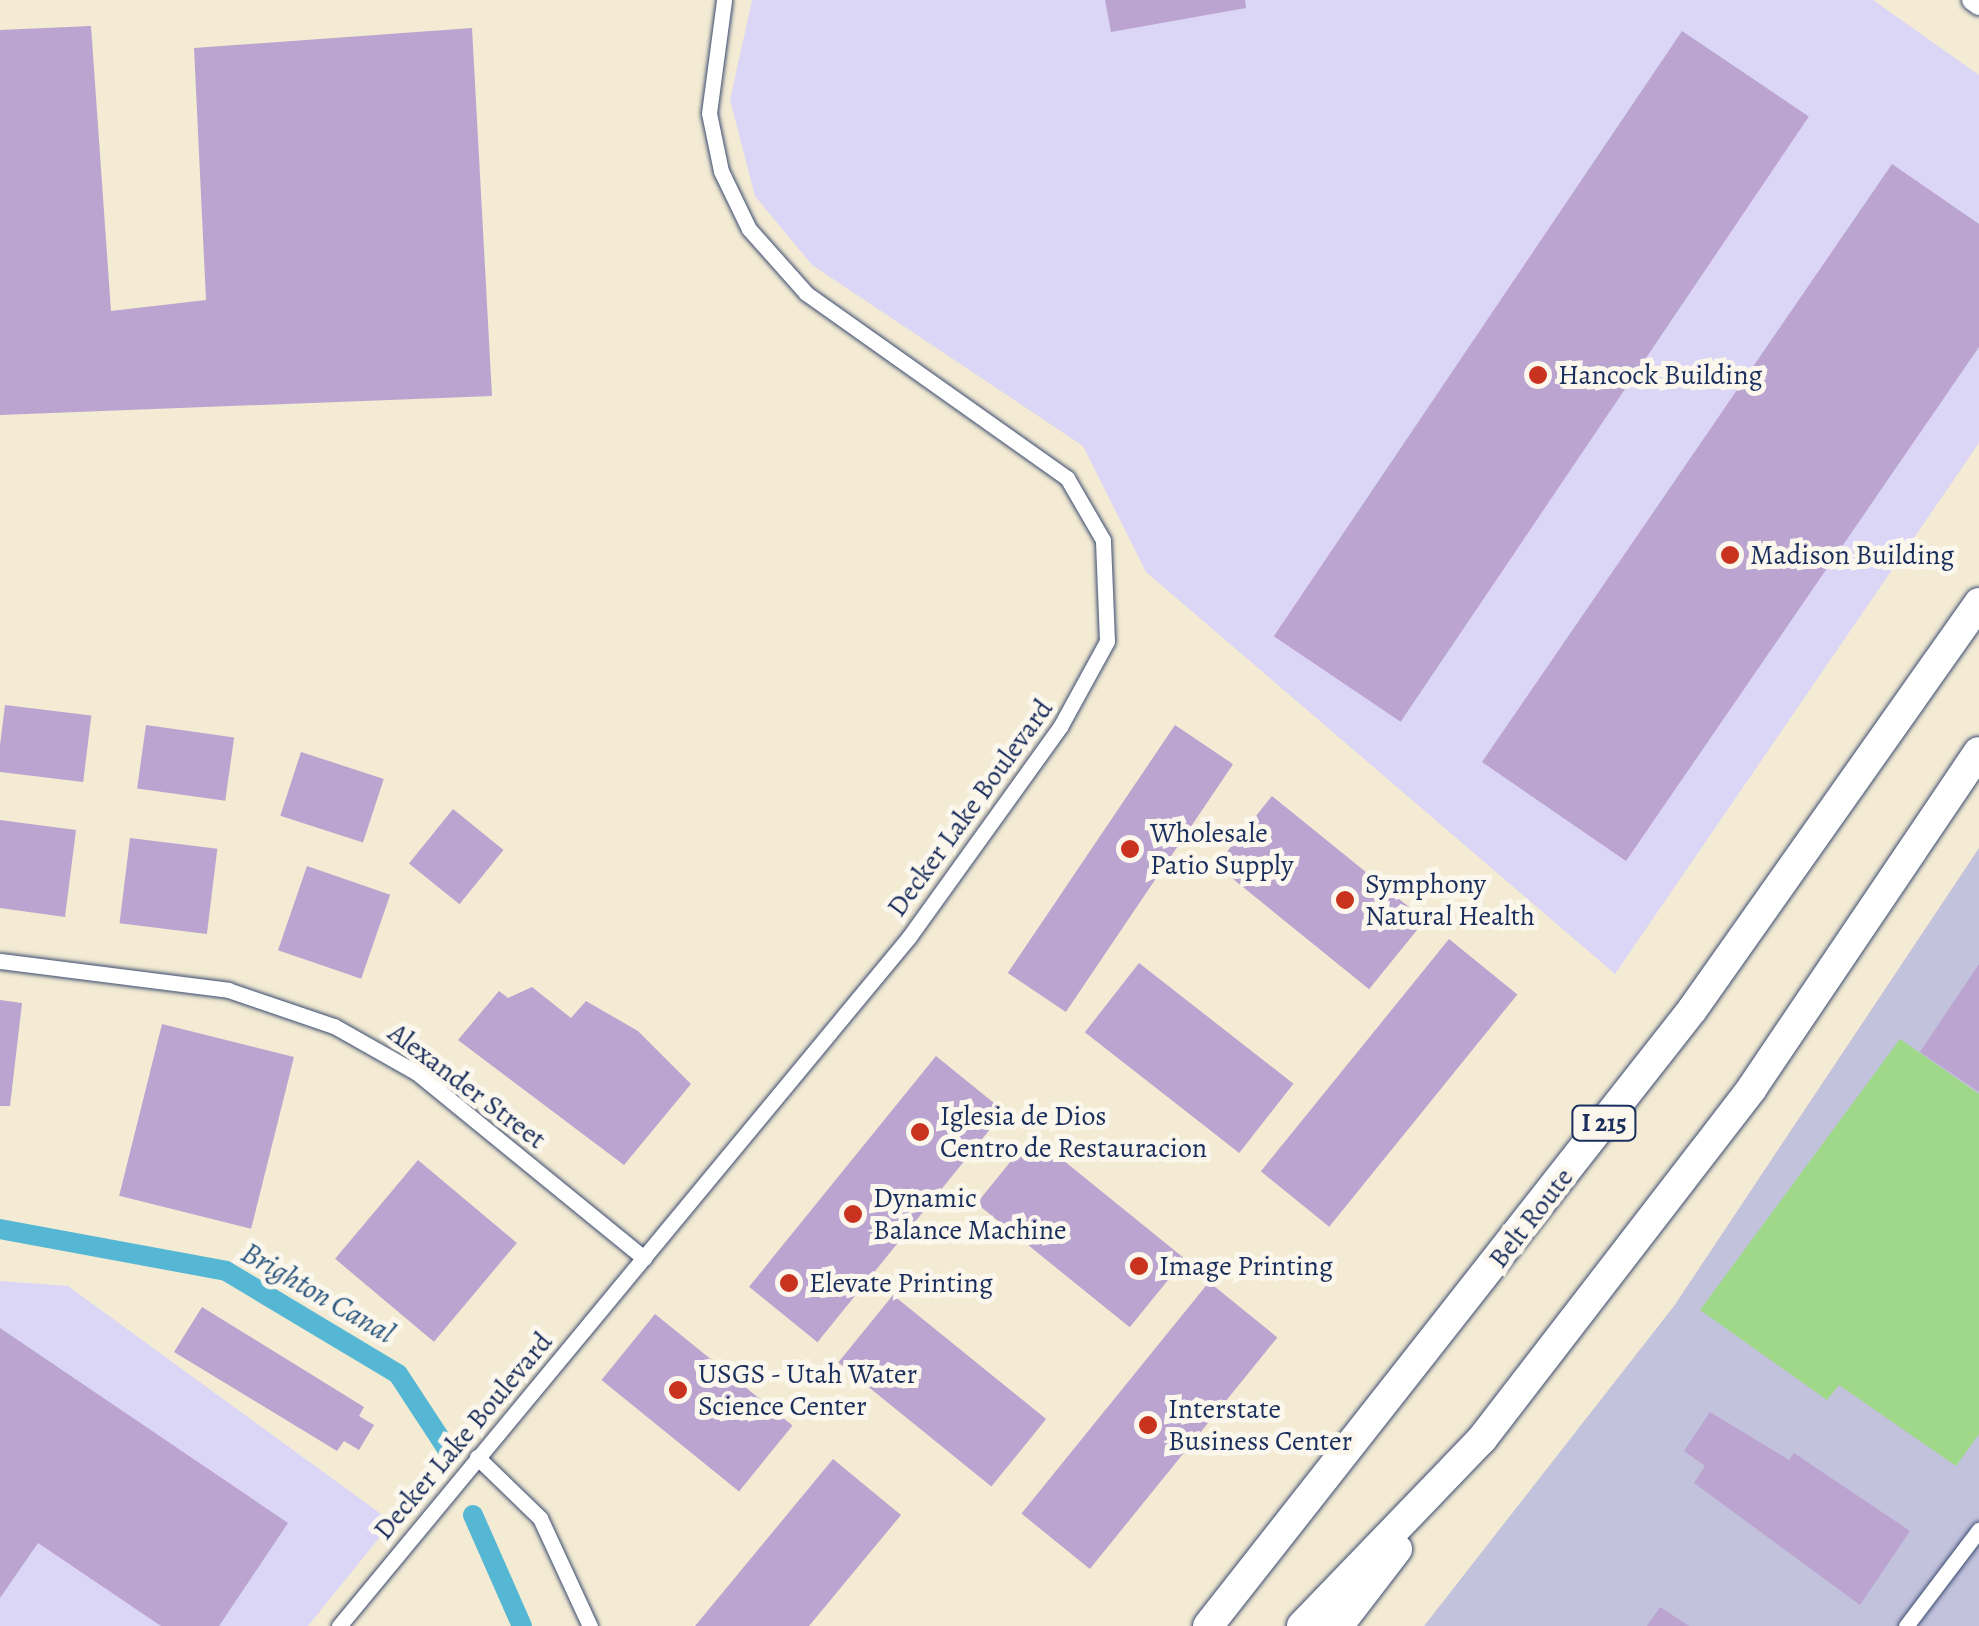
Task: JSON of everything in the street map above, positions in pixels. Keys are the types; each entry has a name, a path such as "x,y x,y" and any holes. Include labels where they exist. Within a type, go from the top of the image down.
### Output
{"highway":[{"name":"Belt Route","path":"1208,1626 1692,1010 1979,604"},
{"path":"1338,1626 1752,1088 1979,752"},
{"path":"1302,1626 1482,1439"}],"street":[{"name":"Decker Lake Boulevard","path":"339,1626 976,849 1089,682 1111,615 1103,540 1067,478 806,293 749,230 721,171 709,113 724,0"},
{"path":"1972,0 1979,5"},
{"name":"Alexander Street","path":"0,961 228,990 334,1026 417,1072 644,1258"},
{"path":"477,1457 540,1518 590,1626"},
{"path":"1906,1626 1979,1530"}],"shaded area":[{"path":"752,0 1873,0 1979,75 1979,443 1615,974 1146,572 1083,446 812,265 755,196 730,100"},
{"path":"1979,848 1979,1626 1424,1626 1674,1306"},
{"path":"0,1281 68,1286 392,1522 308,1626 0,1626"}],"green space":[{"path":"1900,1039 1979,1094 1979,1434 1956,1466 1839,1385 1827,1400 1700,1310"}],"building":[{"path":"1105,0 1245,0 1246,8 1111,32"},
{"path":"91,26 111,311 206,300 194,48 472,28 492,396 0,415 0,30"},
{"name":"Hancock Building","path":"1682,31 1809,117 1401,722 1274,636"},
{"name":"Madison Building","path":"1892,164 1979,224 1979,347 1626,861 1482,762"},
{"path":"5,705 91,716 83,782 0,772"},
{"path":"146,725 234,737 225,801 137,788"},
{"path":"1175,725 1233,764 1066,1012 1008,973"},
{"path":"301,752 384,779 363,843 280,816"},
{"path":"1272,796 1425,920 1369,989 1216,865"},
{"path":"453,809 504,850 459,904 409,863"},
{"path":"0,820 76,830 65,917 0,908"},
{"path":"130,838 217,849 207,934 120,923"},
{"path":"307,866 390,895 361,979 278,950"},
{"path":"1449,939 1517,994 1329,1227 1261,1171"},
{"path":"1139,963 1293,1084 1239,1153 1085,1032"},
{"path":"1979,964 1979,1092 1920,1052"},
{"path":"532,987 571,1018 586,1001 638,1031 691,1084 624,1165 458,1040 499,991 508,998"},
{"path":"0,1000 22,1003 10,1106 0,1106"},
{"path":"162,1024 294,1057 251,1229 119,1196"},
{"path":"936,1056 1004,1111 817,1342 749,1287"},
{"name":"Interstate Business Center","path":"1032,1135 1185,1259 1130,1327 977,1203"},
{"path":"418,1160 517,1243 434,1342 335,1259"},
{"name":"Interstate Business Center","path":"1209,1282 1277,1337 1090,1569 1021,1514"},
{"path":"893,1295 1046,1419 991,1487 838,1363"},
{"path":"202,1307 364,1407 359,1416 374,1425 359,1450 344,1441 337,1451 174,1352"},
{"path":"655,1314 793,1425 739,1491 602,1380"},
{"path":"0,1328 288,1523 219,1626 161,1626 38,1543 0,1598"},
{"path":"1710,1412 1789,1460 1794,1453 1910,1531 1860,1605 1694,1483 1705,1466 1684,1451"},
{"path":"833,1459 901,1515 809,1626 695,1626"},
{"path":"1660,1607 1689,1626 1647,1626"}],"waterway":[{"name":"Brighton Canal","path":"0,1229 226,1271 398,1374 447,1449"},
{"name":"Brighton Canal","path":"473,1515 522,1626"}],"place":[{"name":"Hancock Building","path":"1538,375"},
{"name":"Madison Building","path":"1730,555"},
{"name":"Wholesale Patio Supply","path":"1130,849"},
{"name":"Symphony Natural Health","path":"1345,900"},
{"name":"Iglesia de Dios Centro de Restauracion","path":"920,1132"},
{"name":"Dynamic Balance Machine","path":"853,1214"},
{"name":"Image Printing","path":"1139,1266"},
{"name":"Elevate Printing","path":"789,1283"},
{"name":"USGS - Utah Water Science Center","path":"678,1390"},
{"name":"Interstate Business Center","path":"1148,1425"}]}
